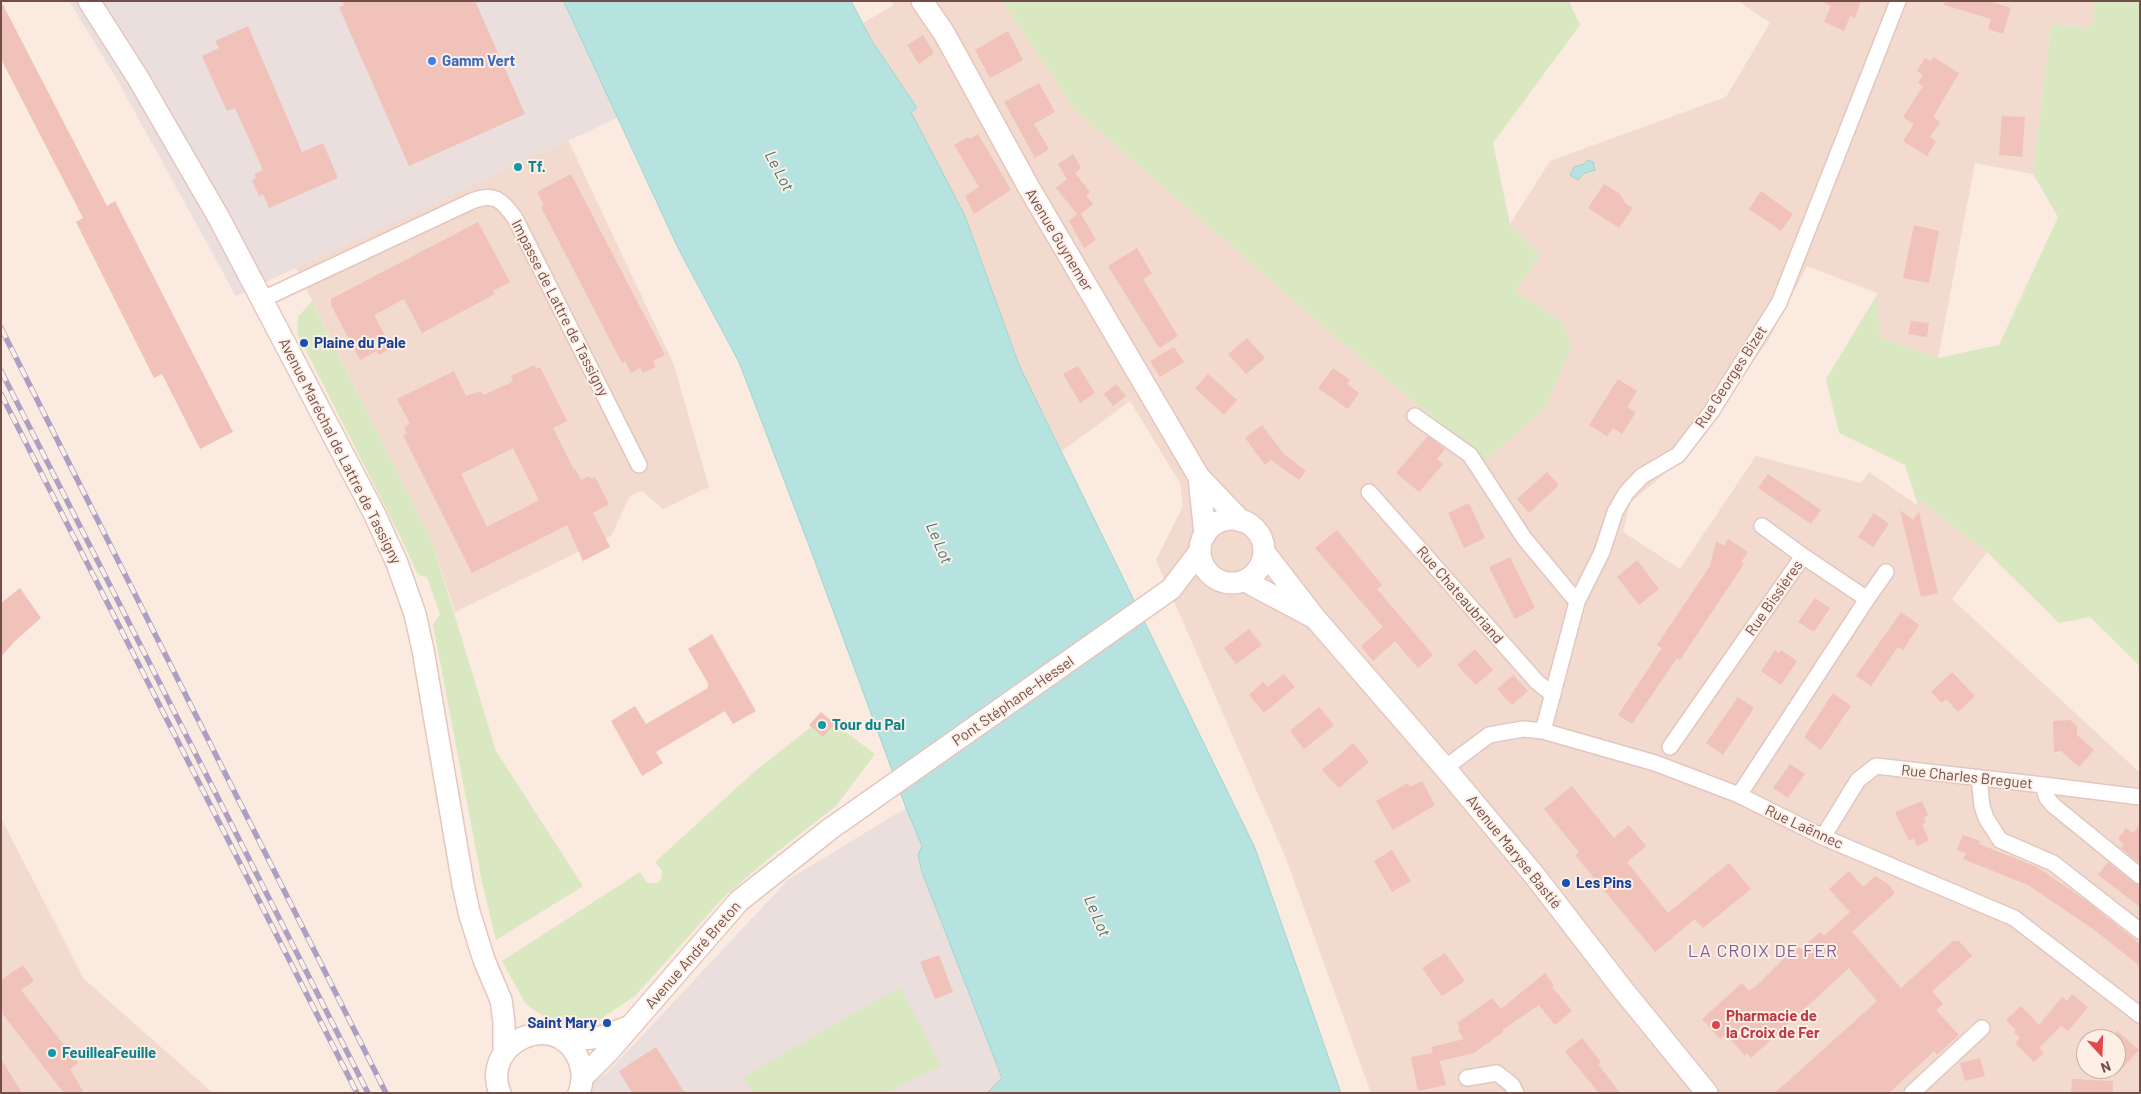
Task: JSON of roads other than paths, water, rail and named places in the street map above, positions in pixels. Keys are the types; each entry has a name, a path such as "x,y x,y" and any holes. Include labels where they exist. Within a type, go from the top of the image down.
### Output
{"street":[{"name":"Avenue Maréchal de Lattre de Tassigny","path":"89,1 176,144 263,299 374,512 397,563 414,614 430,688 469,912 484,960 501,1000 504,1022 504,1052 497,1072 497,1086 500,1093"},
{"name":"Avenue Guynemer","path":"922,1 944,33 1028,186 1200,477 1241,521"},
{"name":"Rue Georges Bizet","path":"1543,731 1577,602 1602,552 1616,512 1626,493 1642,476 1678,455 1711,412 1779,303 1898,1"},
{"name":"Impasse de Lattre de Tassigny","path":"263,299 472,201 486,196 496,198 516,218 639,465"},
{"path":"1415,416 1470,455 1524,538 1577,602"},
{"name":"Avenue Guynemer","path":"1200,477 1203,543"},
{"name":"Rue Chateaubriand","path":"1369,492 1537,682 1553,694"},
{"path":"1241,521 1249,524 1260,536 1264,552 1259,569 1245,581 1230,583 1216,578 1190,577 1203,543 1212,527 1221,522 1241,521"},
{"path":"1762,526 1803,556"},
{"path":"1203,543 1204,566 1216,578"},
{"name":"Avenue Maryse Bastié","path":"1264,552 1314,618 1445,768 1535,876 1623,990 1707,1093"},
{"name":"Rue Bissières","path":"1670,747 1803,556 1867,599"},
{"path":"1739,795 1886,572"},
{"name":"Pont Stéphane-Hessel","path":"854,812 1190,577"},
{"name":"Avenue Maryse Bastié","path":"1245,581 1314,618"},
{"name":"Rue Laënnec","path":"1445,768 1489,735 1523,729 1543,731 1655,763 1739,795 1823,837 2014,918 2140,1015"},
{"name":"Rue Charles Breguet","path":"1823,837 1858,780 1876,766 2043,785 2047,798 2054,806 2140,876"},
{"path":"1979,778 1982,806 1986,818 2000,840 2053,863 2140,931"},
{"path":"2043,785 2140,796"},
{"name":"Avenue André Breton","path":"581,1085 739,901 854,812"},
{"name":"Avenue Maréchal de Lattre de Tassigny","path":"501,1000 536,1034"},
{"name":"Avenue André Breton","path":"564,1041 601,1037 629,1027"},
{"path":"1912,1093 1982,1028"},
{"path":"504,1052 508,1047 530,1034 555,1036 564,1041 575,1052 581,1063 581,1085"},
{"path":"1467,1078 1497,1072 1512,1085 1516,1093"}],"water":[{"name":"Le Lot","path":"564,1 851,1 872,41 917,108 911,112 965,216 1019,365 1255,848 1341,1093 987,1093 1002,1078 922,872 918,855 922,846 906,808 739,362 679,250"},
{"path":"1588,160 1593,162 1595,170 1585,173 1578,180 1570,175 1574,167 1584,164"}],"railway":[{"path":"1,328 386,1093"},
{"path":"1,371 368,1093"},
{"path":"1,394 357,1093"}],"place":[{"name":"Gamm Vert","path":"432,61"},
{"name":"Tf.","path":"518,167"},
{"name":"Plaine du Pale","path":"304,343"},
{"name":"Tour du Pal","path":"822,725"},
{"name":"Les Pins","path":"1566,883"},
{"name":"Saint Mary","path":"607,1023"},
{"name":"Pharmacie de la Croix de Fer","path":"1716,1025"},
{"name":"FeuilleaFeuille","path":"52,1053"}],"district":[{"name":"LA CROIX DE FER","path":"1763,951"}]}
